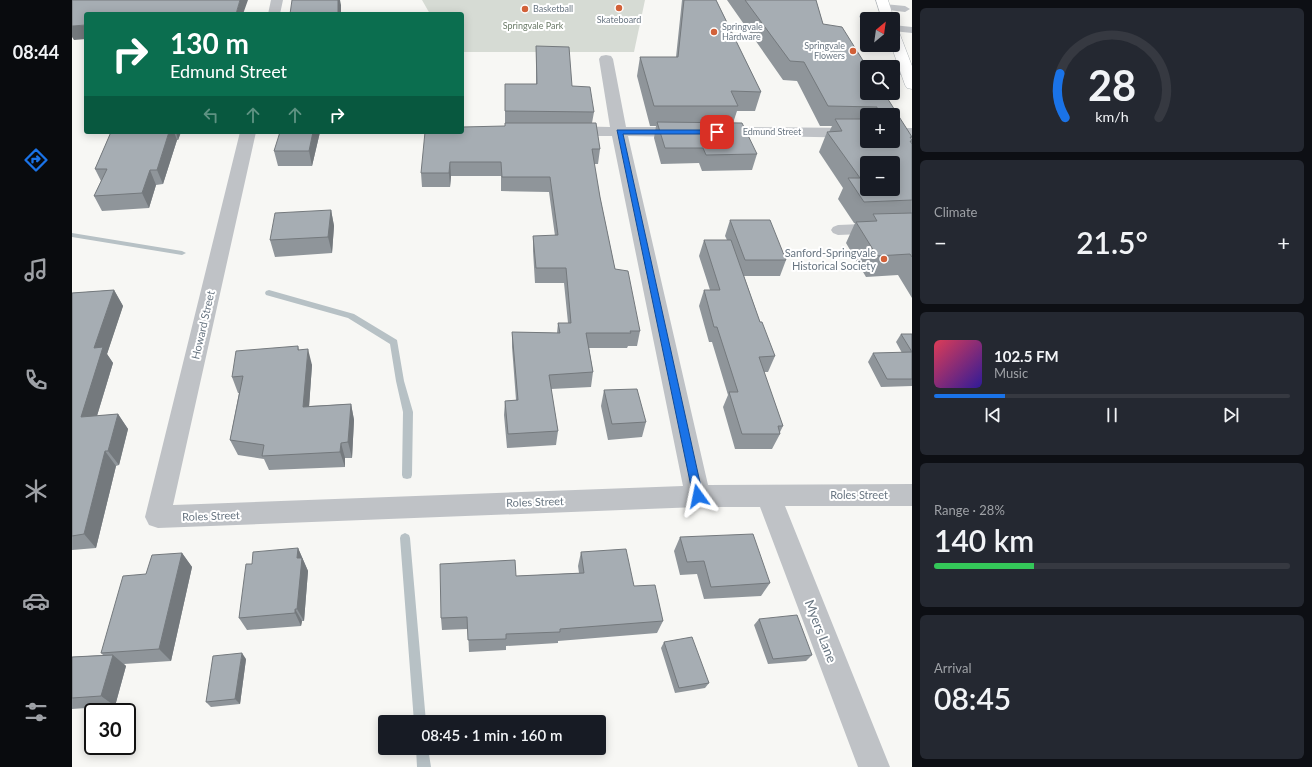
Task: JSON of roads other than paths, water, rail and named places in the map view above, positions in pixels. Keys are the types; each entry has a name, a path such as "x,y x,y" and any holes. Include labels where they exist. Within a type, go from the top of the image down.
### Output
{"main road":[{"path":"899,52 906,72"}],"street":[{"path":"274,12 277,0"},
{"path":"606,59 619,132 698,496"},
{"name":"Edmund Street","path":"551,131 860,133"},
{"path":"900,133 912,133"},
{"name":"Howard Street","path":"158,518 248,134"},
{"name":"Roles Street","path":"158,518 698,496 912,495"},
{"name":"Myers Lane","path":"768,496 874,767"}],"lane":[{"path":"900,13 905,9"},
{"path":"900,26 912,30"},
{"path":"838,230 912,227"}],"waterway":[{"path":"72,235 182,253"},
{"path":"269,293 351,316 394,342 400,381 408,412 407,475"},
{"path":"405,538 419,715"},
{"path":"423,755 424,767"}],"place":[{"name":"Skateboard","path":"619,8"},
{"name":"Basketball","path":"525,9"},
{"name":"Springvale Hardware","path":"714,32"},
{"name":"Springvale Flowers","path":"853,51"},
{"name":"Sanford-Springvale Historical Society","path":"884,259"}],"park label":[{"name":"Springvale Park","path":"533,26"}]}
